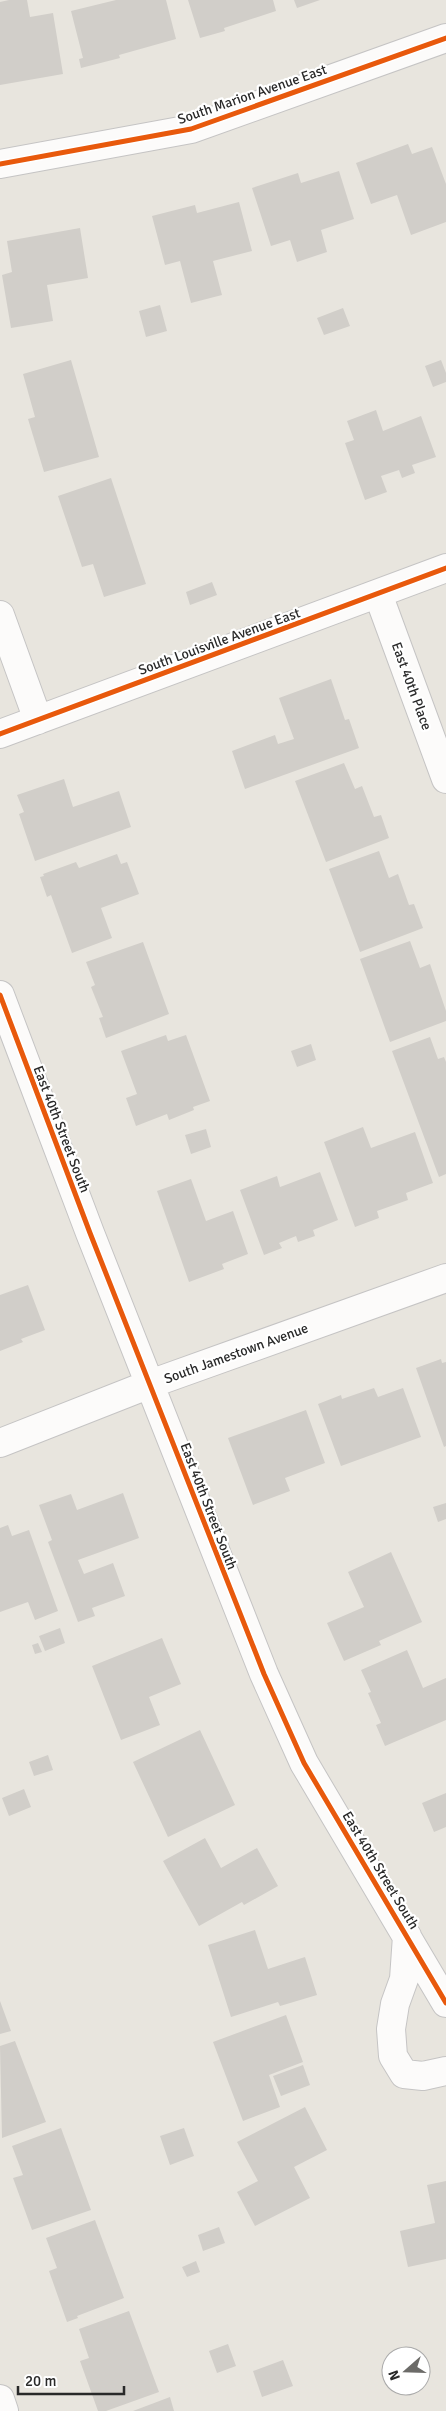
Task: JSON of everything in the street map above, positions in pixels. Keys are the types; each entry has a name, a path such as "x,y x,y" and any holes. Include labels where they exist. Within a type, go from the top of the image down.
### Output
{"street":[{"name":"South Marion Avenue East","path":"0,164 191,129 446,38"},
{"name":"South Louisville Avenue East","path":"0,734 446,568"},
{"name":"East 40th Place","path":"378,594 446,778"},
{"path":"0,615 38,720"},
{"name":"East 40th Street South","path":"0,995 90,1233 260,1665 304,1763 446,2003"},
{"name":"South Jamestown Avenue","path":"0,1442 150,1384 446,1278"},
{"name":"East 40th Street South","path":"407,1936 404,1979 395,2004 391,2029 393,2056 404,2074 424,2076 446,2071"},
{"path":"0,2399 4,2411"}],"building":[{"path":"27,0 30,17 53,13 63,74 0,85 0,2"},
{"path":"116,0 166,0 176,39 119,55 120,58 81,68 79,59 83,58 71,11"},
{"path":"188,0 273,0 276,11 224,28 225,31 200,38"},
{"path":"294,0 320,0 297,8"},
{"path":"408,144 412,154 432,147 446,184 446,222 411,235 397,195 371,204 356,163"},
{"path":"339,171 354,219 321,230 327,252 297,262 290,240 271,246 252,188 298,173 301,183"},
{"path":"239,202 252,251 213,261 222,295 191,303 180,261 165,265 152,216 195,205 197,213"},
{"path":"80,228 88,278 47,285 53,321 11,328 2,275 12,272 7,241"},
{"path":"160,305 167,331 146,337 139,311"},
{"path":"343,308 350,326 324,335 317,318"},
{"path":"71,360 99,457 44,472 28,419 35,417 23,374"},
{"path":"441,360 446,373 446,382 433,387 425,366"},
{"path":"376,410 383,431 421,416 436,457 412,465 415,473 402,478 399,470 381,476 387,492 365,500 345,443 354,440 347,421"},
{"path":"111,478 146,584 104,597 93,564 82,567 58,496"},
{"path":"212,582 217,595 190,605 186,592"},
{"path":"331,679 345,720 349,719 359,748 245,789 232,751 275,735 278,744 294,739 279,698"},
{"path":"344,763 355,789 362,786 374,817 381,815 389,838 326,862 295,781"},
{"path":"64,779 73,807 119,791 131,827 35,861 19,814 24,812 17,795"},
{"path":"379,851 389,878 398,874 409,905 414,904 423,928 360,952 329,869"},
{"path":"117,854 121,864 127,862 139,894 101,908 112,938 72,953 51,895 47,897 40,877 44,876 43,874 76,862 79,868"},
{"path":"410,941 420,968 430,964 446,1011 446,1021 390,1042 360,959"},
{"path":"143,942 169,1014 106,1038 99,1018 103,1017 91,987 95,985 86,962"},
{"path":"166,1035 168,1041 186,1035 210,1101 193,1107 194,1110 169,1120 167,1114 136,1126 126,1098 137,1094 121,1051"},
{"path":"430,1037 438,1059 444,1057 446,1062 446,1174 439,1177 392,1051"},
{"path":"311,1044 316,1060 297,1067 291,1051"},
{"path":"363,1127 371,1148 415,1132 433,1183 406,1193 408,1200 377,1211 379,1218 355,1227 324,1142"},
{"path":"206,1129 211,1147 191,1154 185,1135"},
{"path":"320,1172 338,1220 313,1230 315,1236 298,1242 296,1236 279,1243 282,1248 264,1255 240,1190 277,1176 280,1187"},
{"path":"191,1179 206,1221 233,1211 248,1254 222,1264 224,1269 189,1282 157,1191"},
{"path":"28,1285 45,1330 21,1339 23,1342 0,1351 0,1295"},
{"path":"441,1359 442,1363 446,1362 446,1446 444,1447 416,1368"},
{"path":"374,1388 378,1397 403,1388 421,1437 341,1466 318,1404 341,1395 342,1399"},
{"path":"306,1410 325,1463 285,1478 290,1491 253,1505 228,1438"},
{"path":"123,1493 139,1538 78,1560 84,1574 113,1563 125,1596 92,1608 95,1616 78,1622 48,1542 52,1540 39,1505 71,1494 77,1510"},
{"path":"446,1503 446,1519 438,1522 433,1507"},
{"path":"8,1525 12,1536 29,1530 58,1611 35,1620 28,1602 0,1612 0,1528"},
{"path":"391,1552 422,1622 379,1641 381,1645 344,1661 327,1623 364,1607 348,1572"},
{"path":"60,1628 65,1643 45,1651 39,1636"},
{"path":"162,1638 181,1684 149,1697 160,1725 121,1740 92,1666"},
{"path":"38,1643 42,1652 35,1654 32,1645"},
{"path":"407,1650 423,1688 446,1678 446,1720 385,1746 376,1725 381,1723 368,1693 371,1692 361,1670"},
{"path":"200,1730 235,1805 168,1837 133,1762"},
{"path":"48,1755 53,1770 34,1776 29,1762"},
{"path":"24,1789 31,1807 9,1816 2,1798"},
{"path":"446,1793 446,1827 434,1832 422,1803"},
{"path":"205,1838 221,1868 257,1848 278,1886 244,1905 242,1902 199,1926 163,1861"},
{"path":"255,1930 268,1969 305,1957 317,1995 280,2006 278,2002 231,2017 208,1945"},
{"path":"0,2001 11,2031 0,2034"},
{"path":"286,2015 303,2062 269,2075 280,2107 243,2121 213,2042"},
{"path":"15,2041 46,2122 2,2138 0,2046"},
{"path":"303,2065 310,2085 281,2096 273,2076"},
{"path":"305,2107 327,2150 294,2167 310,2198 255,2226 237,2192 258,2181 237,2142"},
{"path":"61,2128 91,2210 32,2230 13,2178 23,2175 12,2146"},
{"path":"184,2128 194,2156 170,2165 160,2136"},
{"path":"446,2181 446,2259 408,2267 400,2231 435,2223 427,2185"},
{"path":"95,2220 124,2298 77,2316 78,2318 67,2322 49,2271 57,2268 46,2238"},
{"path":"219,2227 225,2243 203,2251 198,2235"},
{"path":"196,2261 200,2272 187,2277 182,2267"},
{"path":"129,2311 159,2392 106,2411 98,2411 80,2361 89,2358 79,2329"},
{"path":"228,2344 236,2366 217,2373 209,2351"},
{"path":"283,2360 293,2386 262,2397 253,2371"},
{"path":"170,2397 174,2411 133,2411"}],"cycle path":[{"path":"0,164 191,129 446,38"},
{"path":"0,734 446,568"},
{"path":"0,995 90,1233 264,1674 304,1763 446,2003"}]}
